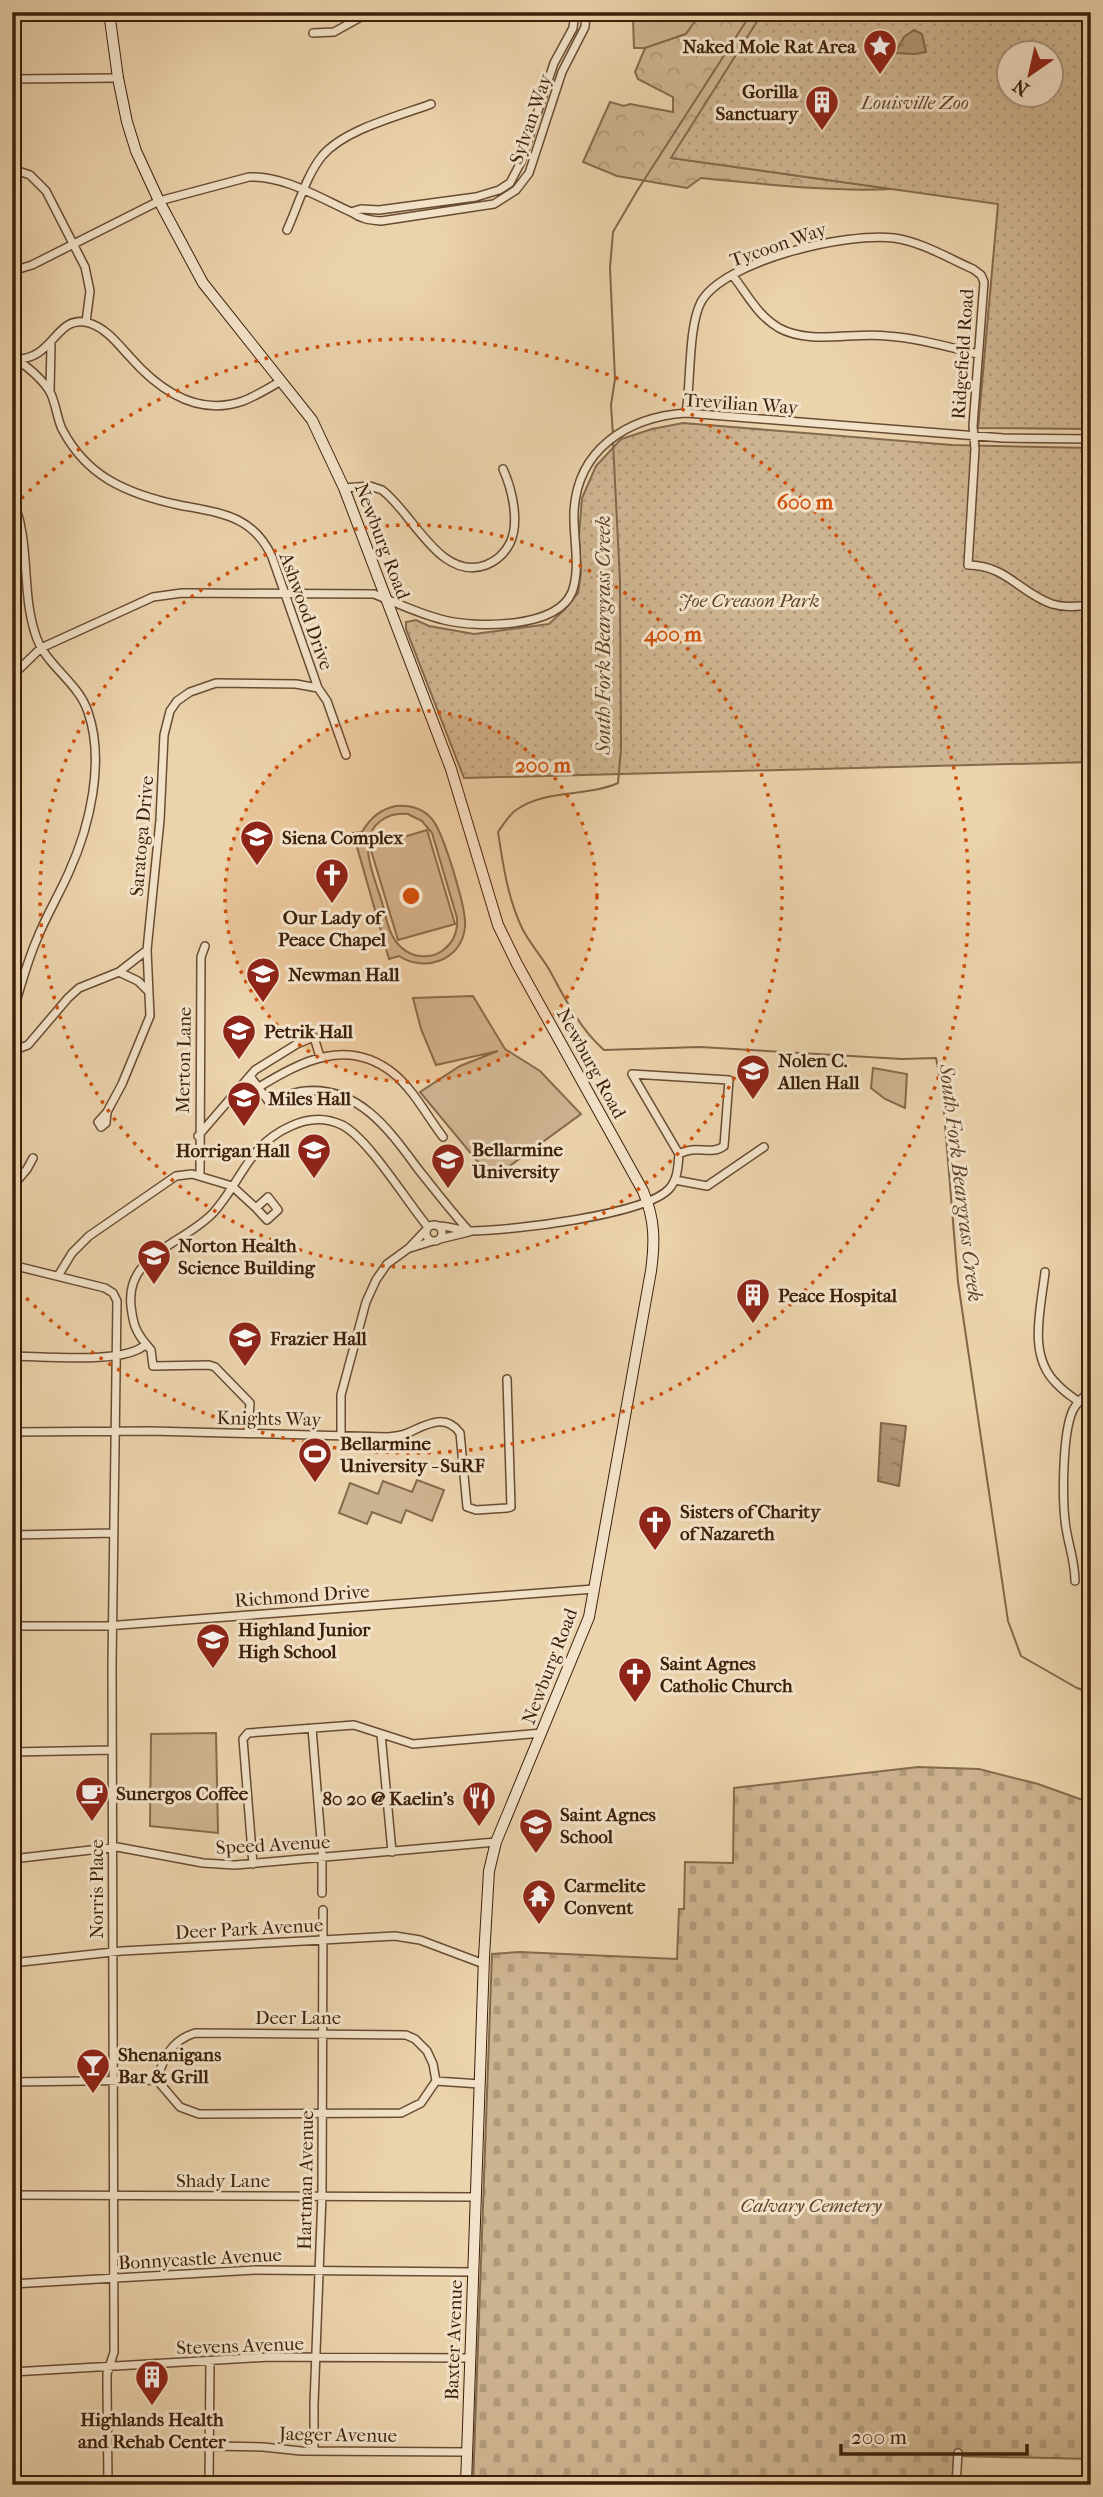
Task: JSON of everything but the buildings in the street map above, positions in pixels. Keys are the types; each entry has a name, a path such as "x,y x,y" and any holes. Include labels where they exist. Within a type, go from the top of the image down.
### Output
{"main road":[{"name":"Newburg Road","path":"109,12 117,78 135,148 159,201 203,284 312,420 344,488 451,769 498,925 647,1200 653,1220 655,1243 594,1590 584,1630 496,1842 488,1888 476,2197"},
{"name":"Baxter Avenue","path":"466,2485 476,2197"}],"street":[{"path":"313,33 334,32 370,12"},
{"name":"Sylvan Way","path":"351,212 488,195 510,183 522,162 554,63 576,19 575,12"},
{"name":"Sylvan Way","path":"12,271 32,265 159,201 249,177 269,178 360,218 382,220 494,204 516,190 528,173 562,72 585,27 586,12"},
{"path":"569,36 578,41"},
{"path":"12,79 117,78"},
{"path":"287,230 322,156 341,140 431,104"},
{"path":"12,169 24,172 40,184 73,244 89,280 90,298 86,322"},
{"path":"394,208 394,218"},
{"name":"Tycoon Way","path":"686,414 698,310 713,288 733,276 808,247 839,239 877,237 904,240 922,246 981,275"},
{"name":"Ridgefield Road","path":"981,275 984,282 973,436 975,449 968,565 997,570 1051,603 1091,605"},
{"path":"733,276 766,319 795,334 891,336 978,354"},
{"path":"14,358 36,356 65,327 86,322 112,337 160,387 184,400 213,405 230,404 246,400 281,380"},
{"name":"Ashwood Drive","path":"51,341 50,392 62,428 72,446 91,467 138,494 223,513 244,523 256,532 265,544 318,688 327,701 346,755"},
{"name":"Ashwood Drive","path":"14,358 50,392"},
{"name":"Trevilian Way","path":"12,676 41,648 153,597 182,593 374,594 444,620 472,624 518,622 543,616 560,608 571,595 574,583 574,511 578,489 587,466 614,436 654,417 686,414 1020,439 1091,439"},
{"path":"344,488 370,486 382,490 443,558 459,566 480,566 498,558 512,538 514,520 511,489 503,469"},
{"path":"12,498 21,526 30,611 37,640 86,705 94,739 92,793 81,840 32,951 12,1015"},
{"name":"Saratoga Drive","path":"107,1112 147,1029 151,1011 147,950 160,820 164,735 170,712 177,701 190,692 205,685 225,681 296,684 318,688"},
{"name":"Merton Lane","path":"200,1175 198,1136 201,957 205,946"},
{"path":"12,1051 28,1045 79,988 119,972 147,950"},
{"path":"119,972 138,981 148,991"},
{"path":"198,1136 255,1070 265,1063 314,1037 320,1057"},
{"path":"259,1087 292,1067 320,1057 348,1055 362,1058 394,1074 443,1137"},
{"path":"409,1248 470,1231 565,1222 623,1209 663,1194 675,1180 679,1154 632,1074 729,1080 724,1146 717,1150 689,1148 679,1154"},
{"path":"250,1076 269,1102 304,1091 317,1091 342,1097 367,1110 388,1129 470,1231"},
{"path":"248,1433 250,1403 215,1367 153,1366 151,1350 133,1324 130,1290 140,1269 162,1249 203,1223 216,1210 261,1144 270,1136 310,1119 330,1121 343,1126 367,1147 428,1228 428,1237 436,1240"},
{"path":"675,1180 707,1186 764,1147"},
{"path":"12,1187 33,1158"},
{"path":"12,1265 58,1276 72,1253 89,1236 170,1180 189,1174 232,1186 256,1208"},
{"path":"341,1435 341,1395 366,1302 376,1280 387,1264 409,1248 428,1228 434,1225 470,1231"},
{"path":"436,1240 443,1233 439,1226"},
{"path":"1045,1272 1038,1350 1055,1383 1079,1402"},
{"name":"Norris Place","path":"58,1276 105,1288 113,1293 117,1301 112,1750 114,2352 107,2386 108,2484"},
{"path":"12,1356 116,1356 139,1351 146,1345"},
{"name":"Knights Way","path":"12,1432 248,1433 388,1437 404,1435 432,1422 452,1425 460,1433 462,1441 467,1507 476,1510 507,1508 511,1507 507,1379"},
{"path":"1075,1581 1075,1563 1066,1525 1067,1432 1071,1416 1079,1402 1091,1390"},
{"path":"12,1535 114,1533"},
{"name":"Richmond Drive","path":"12,1626 113,1625 594,1590"},
{"path":"253,1864 245,1735 354,1725 413,1744 542,1733"},
{"path":"312,1728 323,1858 322,1893"},
{"path":"381,1734 392,1852"},
{"path":"12,1752 112,1750"},
{"name":"Speed Avenue","path":"12,1860 112,1847 203,1863 253,1864 496,1842"},
{"name":"Hartman Avenue","path":"314,2450 322,2196 323,1910"},
{"name":"Deer Park Avenue","path":"12,1963 403,1936 484,1964"},
{"name":"Deer Lane","path":"157,2080 170,2049 180,2039 195,2033 394,2033 412,2037 424,2046 430,2055 436,2081"},
{"path":"12,2082 157,2080 180,2107 199,2114 407,2112 421,2103 436,2081 480,2084"},
{"name":"Shady Lane","path":"12,2195 476,2197"},
{"name":"Bonnycastle Avenue","path":"12,2284 255,2270 473,2272"},
{"name":"Stevens Avenue","path":"12,2372 269,2357 470,2358"},
{"path":"209,2485 210,2361"},
{"name":"Jaeger Avenue","path":"209,2446 467,2452"},
{"path":"956,2485 958,2453"},
{"path":"12,2483 108,2484"}],"green space":[{"path":"630,12 716,12 698,17 686,34 645,48 634,48 633,19"},
{"path":"716,12 787,12 672,158 892,189 820,188 701,178 687,188 617,176 583,162 610,102 673,112 673,97 638,79 635,72 645,48 686,34 698,17"},
{"name":"Louisville Zoo","path":"763,12 1091,12 1091,429 978,428 998,204 671,158"},
{"name":"Joe Creason Park","path":"683,423 952,445 1091,448 1091,762 464,778 406,629 406,622 416,620 429,626 474,634 549,624 578,593 581,573 579,535 582,498 596,466 621,439"},
{"path":"396,806 419,810 436,825 448,853 462,904 465,927 457,948 450,955 431,963 409,961 399,956 389,959 353,833 362,832 376,815","holes":["408,814 422,821 432,833 457,918 456,932 449,944 437,954 427,956 406,951 394,938 371,868 368,847 374,828 388,816"]},
{"path":"427,830 455,924 398,940 370,847"},
{"path":"473,996 505,1049 540,1071 581,1114 492,1179 420,1092 460,1066 498,1051 436,1065 421,1029 413,998"},
{"path":"873,1068 907,1074 905,1108 885,1099 871,1088"},
{"path":"417,1480 444,1490 432,1521 406,1510 401,1523 372,1512 367,1524 339,1513 350,1483 378,1494 383,1481 412,1492"},
{"path":"216,1733 218,1833 150,1826 151,1734"},
{"name":"Calvary Cemetery","path":"918,1767 979,1769 1038,1784 1091,1803 1091,2459 954,2456 952,2485 473,2485 492,1954 520,1952 677,1959 679,1909 684,1909 685,1862 733,1863 734,1788"}],"water":[{"path":"914,30 922,34 926,52 895,53 904,37"},
{"path":"881,1423 906,1426 899,1486 878,1481"}],"waterway":[{"name":"South Fork Beargrass Creek","path":"613,436 611,405 615,379 610,268 613,232 752,12"},
{"name":"South Fork Beargrass Creek","path":"613,442 620,581 621,749 618,783 527,803 506,820 498,832 513,907 526,935 574,1013 604,1050 700,1047 902,1059 936,1058 942,1088 958,1282 1008,1621 1021,1656 1077,1688 1091,1693"}],"place":[{"name":"Naked Mole Rat Area","path":"880,76"},
{"name":"Gorilla Sanctuary","path":"822,132"},
{"name":"Siena Complex","path":"257,867"},
{"name":"Our Lady of Peace Chapel","path":"332,905"},
{"name":"Newman Hall","path":"263,1004"},
{"name":"Petrik Hall","path":"239,1061"},
{"name":"Nolen C. Allen Hall","path":"753,1101"},
{"name":"Miles Hall","path":"244,1128"},
{"name":"Horrigan Hall","path":"314,1180"},
{"name":"Bellarmine University","path":"448,1190"},
{"name":"Norton Health Science Building","path":"154,1286"},
{"name":"Peace Hospital","path":"753,1325"},
{"name":"Frazier Hall","path":"245,1368"},
{"name":"Bellarmine University - SuRF","path":"315,1484"},
{"name":"Sisters of Charity of Nazareth","path":"655,1552"},
{"name":"Highland Junior High School","path":"213,1670"},
{"name":"Saint Agnes Catholic Church","path":"635,1704"},
{"name":"Sunergos Coffee","path":"92,1823"},
{"name":"80 20 @ Kaelin's","path":"479,1828"},
{"name":"Saint Agnes School","path":"536,1855"},
{"name":"Carmelite Convent","path":"539,1926"},
{"name":"Shenanigans Bar & Grill","path":"93,2095"},
{"name":"Highlands Health and Rehab Center","path":"152,2407"}]}
